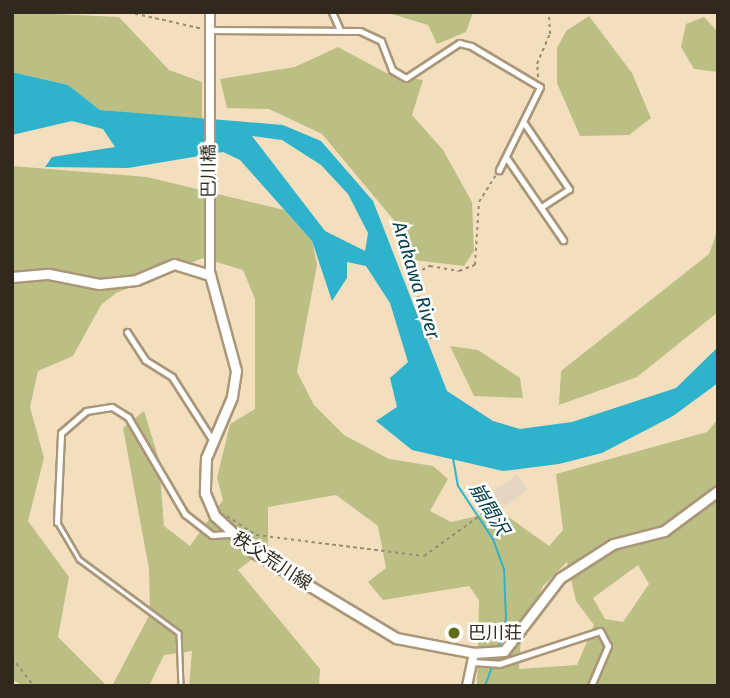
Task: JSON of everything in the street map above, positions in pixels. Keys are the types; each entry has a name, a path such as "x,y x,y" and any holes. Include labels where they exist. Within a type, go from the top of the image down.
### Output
{"main road":[{"name":"巴川橋","path":"209,270 210,12"},
{"path":"12,277 50,274 99,284 136,280 174,264 209,270"},
{"name":"秩父荒川線","path":"209,270 236,371 204,474 211,508 229,534 396,638 474,658 497,653 511,645 559,578 613,544 664,531 718,491"},
{"path":"467,686 474,658"}],"street":[{"path":"332,12 338,28"},
{"path":"211,30 276,34 338,28 374,35 397,77 413,76 459,43 536,85 524,123 499,170"},
{"path":"524,123 569,189 541,207"},
{"path":"506,157 563,240"},
{"path":"127,332 145,360 172,377 214,441"},
{"path":"57,522 61,433 86,411 112,407 128,417 185,514 212,535 229,534"},
{"path":"474,658 499,664 600,631 608,646 591,686"}],"lane":[{"path":"57,522 79,559 179,633 181,686"}],"path":[{"path":"128,12 169,26 211,30"},
{"path":"536,85 537,64 551,34 549,12"},
{"path":"431,339 416,273 430,266 459,271 475,265 479,202 499,170"},
{"path":"211,508 256,536 424,556 496,503"},
{"path":"12,658 34,686"}],"shaded area":[{"path":"517,475 528,490 507,505 496,503 478,512 473,504"}],"green space":[{"path":"12,12 119,17 169,70 202,82 202,120 100,110 68,85 12,72"},
{"path":"385,12 473,12 466,32 437,44 428,25"},
{"path":"589,16 632,73 651,118 629,135 580,136 557,83 557,48 566,31"},
{"path":"704,17 718,32 718,72 694,69 681,47 686,24"},
{"path":"338,47 390,75 423,80 412,115 443,150 472,202 474,251 464,266 413,260 398,225 322,134 269,109 227,108 220,79 295,67"},
{"path":"12,166 147,177 284,210 312,241 317,265 297,372 314,405 344,435 389,459 433,466 448,479 430,511 451,522 500,511 549,546 563,530 556,474 707,432 718,419 718,686 477,686 479,600 469,586 383,600 368,582 386,568 378,526 336,495 268,507 268,547 238,570 320,669 319,686 189,686 192,651 164,655 149,686 112,686 150,614 149,569 123,428 144,411 159,460 164,526 190,546 223,500 217,478 230,424 255,409 255,299 243,270 203,258 116,293 101,305 73,356 38,371 30,407 44,458 28,521 69,577 58,637 107,686 25,686 12,680","holes":["567,562 576,601 594,625 577,665 519,669 521,638 543,586","638,565 649,584 623,622 605,619 593,598"]},
{"path":"718,229 718,312 637,377 559,405 561,371 709,254"},
{"path":"450,346 478,350 520,378 523,398 474,396"}],"water":[{"path":"12,72 68,85 100,110 283,125 321,141 373,201 447,391 493,421 520,429 572,422 676,388 718,347 718,383 673,416 602,453 559,464 503,471 412,450 376,421 397,407 390,378 408,362 390,303 366,266 347,262 347,278 332,301 312,241 240,160 223,152 128,168 45,167 52,157 115,147 103,129 72,121 12,135","holes":["252,136 282,140 321,165 348,194 368,233 365,251 325,231"]}],"waterway":[{"name":"崩間沢","path":"453,458 458,486 493,539 504,569 506,619 498,648"},
{"name":"崩間沢","path":"485,686 492,667"}],"place":[{"name":"巴川荘","path":"454,633"}],"water label":[{"name":"Arakawa River","path":"416,280"}]}
